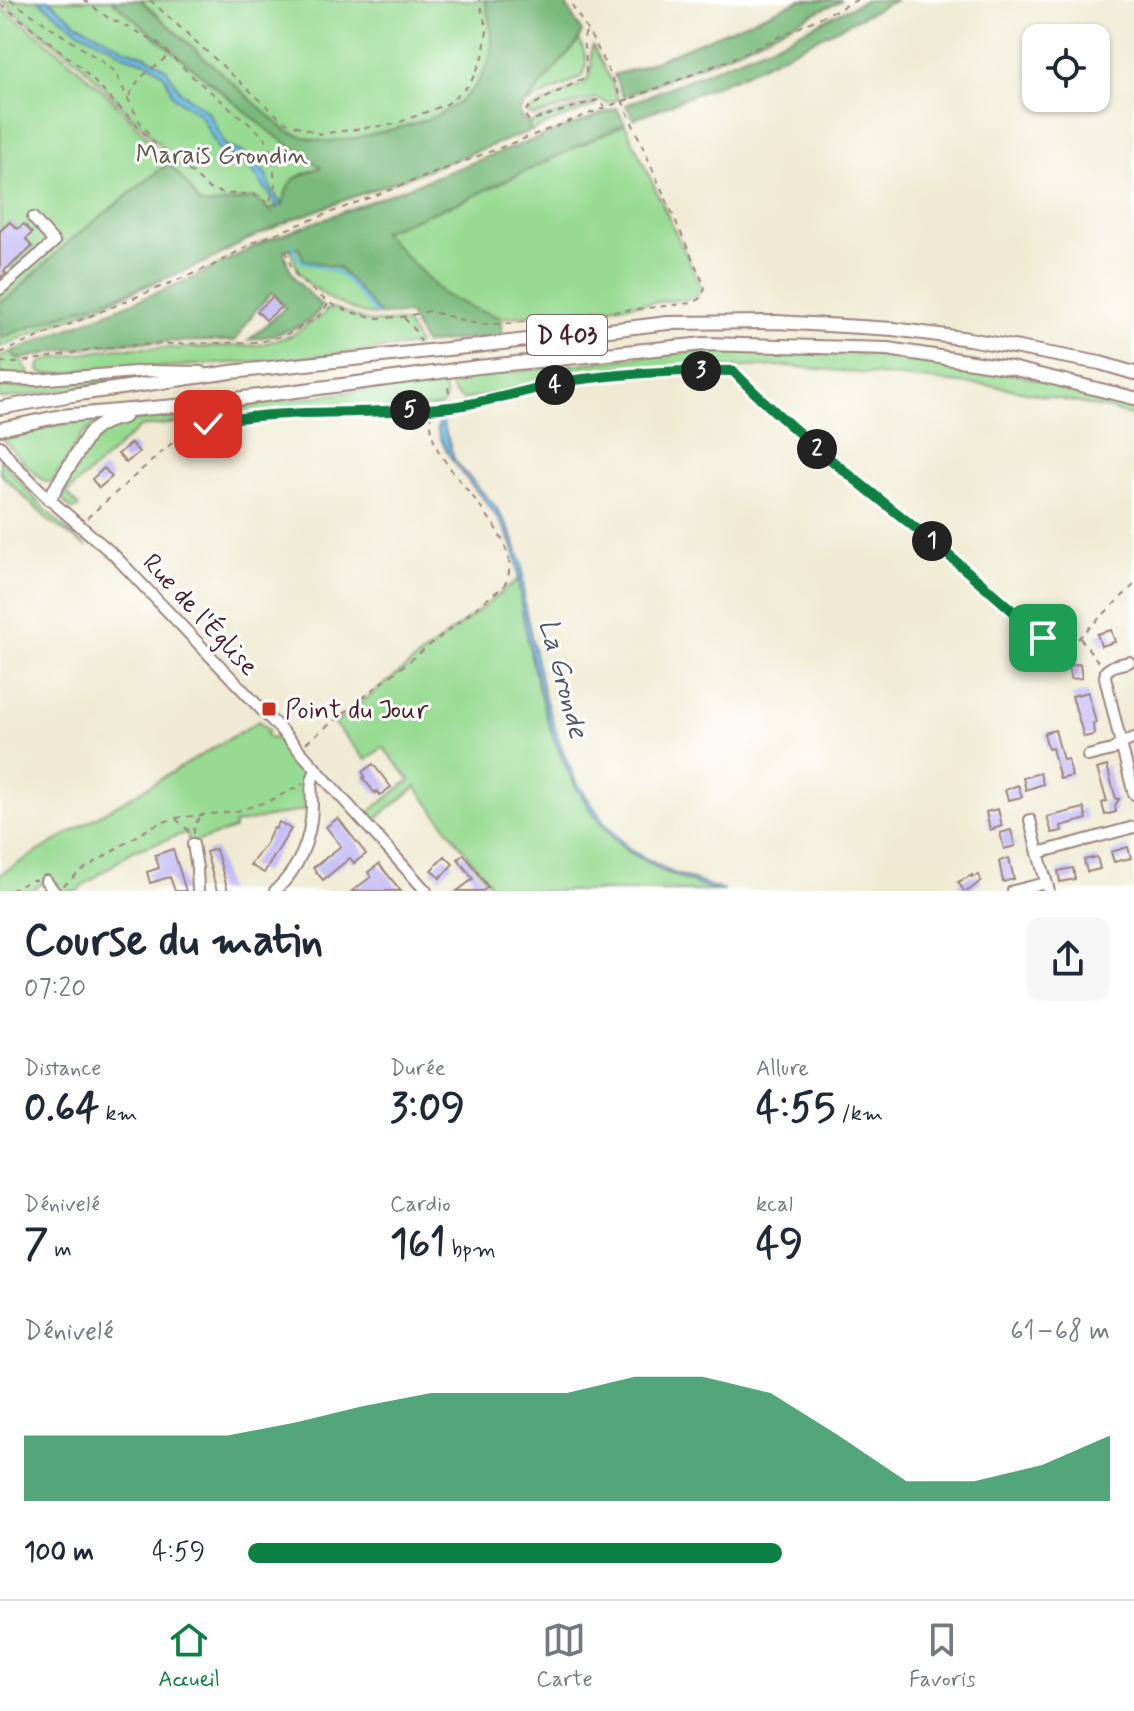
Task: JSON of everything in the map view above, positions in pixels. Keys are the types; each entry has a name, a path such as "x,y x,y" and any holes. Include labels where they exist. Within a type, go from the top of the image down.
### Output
{"main road":[{"name":"D 403","path":"0,408 231,372 668,323 777,322 893,329 969,339 1100,363 1134,373"},
{"name":"D 403","path":"0,429 61,416 198,404 478,367 704,344 888,349 1011,368 1134,398"},
{"path":"49,499 81,444 95,428 112,419 198,404"}],"street":[{"path":"0,289 12,271 54,242 33,218"},
{"path":"0,379 35,380 148,371 231,372"},
{"name":"Rue de l'Église","path":"0,446 49,499 114,555 280,729 313,775 426,891"},
{"path":"1129,662 1113,666 1106,671 1105,677 1134,794"},
{"path":"1088,756 1112,750 1134,738"},
{"path":"275,891 290,874 309,836 313,775"},
{"path":"1013,891 1047,887 1030,820"},
{"path":"1038,853 1134,827"},
{"path":"193,844 198,891"},
{"path":"46,881 56,891"}],"path":[{"path":"10,0 115,72 138,119 155,143"},
{"path":"84,0 107,17 156,41 194,78 265,137 273,161 275,185 269,202"},
{"path":"150,0 283,121 320,134 395,124 447,104 470,84 483,57 487,30 479,0"},
{"path":"286,250 300,280 329,303 364,317 403,317 429,311 477,324 504,324 698,301 705,287 614,82 569,0"},
{"path":"0,353 214,265 256,241 732,59 857,0"},
{"path":"0,4 78,65 165,154 209,189 228,194 253,194 269,202 273,211"},
{"path":"587,31 582,40 588,68 584,78 529,107 524,113 528,120 533,120 597,100 606,107"},
{"path":"128,97 140,78 171,55"},
{"path":"0,362 16,363 130,345 260,342 296,330 318,317 329,303"},
{"path":"403,317 422,343"},
{"path":"78,525 181,435 229,418 452,407 573,381 665,372 733,371 796,431 989,589 1062,654 1134,585"},
{"path":"448,387 452,407"},
{"path":"302,745 504,586 509,578 504,544 497,529 451,471 437,448 431,432 430,408"},
{"path":"1080,638 1106,671"},
{"path":"56,891 81,871 153,826 175,818 237,811 269,801 313,775"},
{"path":"193,844 194,826 201,815"},
{"path":"175,818 187,829 193,844"},
{"path":"10,891 31,880 46,881"}],"green space":[{"name":"Marais Grondin","path":"0,0 111,0 269,131 321,167 294,179 283,205 269,210 255,198 209,205 199,203 168,163 72,239 0,304 0,293 62,240 54,237 16,270 11,266 32,247 10,222 0,231 0,7 86,76 127,115 162,155 167,152 78,61"},
{"path":"111,0 140,0 285,130 322,141 354,138 415,124 459,102 481,78 491,54 491,30 485,0 563,0 582,32 577,43 520,109 521,118 528,123 531,131 291,220 174,275 0,338 0,304 72,239 169,163 199,203 209,205 255,198 269,210 283,205 294,179 321,167 269,131"},
{"path":"140,0 485,0 491,30 491,54 481,78 471,91 446,111 415,124 361,137 316,140 285,130"},
{"path":"800,0 842,0 726,55 623,97 614,75 638,68"},
{"path":"865,0 896,0 740,76 634,119 626,105 784,40"},
{"path":"579,39 586,63 582,77 527,103"},
{"path":"593,46 618,99 608,103 595,98 529,115 529,110 584,83 591,71"},
{"path":"595,102 596,105 531,131 528,123"},
{"path":"617,108 625,124 465,200 382,232 444,295 502,318 501,335 424,344 409,314 380,315 339,268 304,260 298,247 284,250 289,267 322,306 309,320 290,330 249,340 285,308 272,292 235,341 131,342 22,359 14,356 13,351 195,277 263,242"},
{"path":"625,124 701,287 699,294 693,297 502,318 444,295 381,232 465,200"},
{"path":"299,247 305,260 339,268 380,315 363,314 331,300 309,284 298,271 290,249"},
{"path":"174,275 0,347 0,338"},
{"path":"331,308 367,321 403,323 408,326 418,345 284,360 43,374 39,371 40,364 48,359 119,348 259,345 290,336"},
{"path":"13,351 17,358 22,359 29,375 0,376 0,357"},
{"path":"723,351 864,354 1017,375 1134,402 1134,417 1001,387 789,366 624,373 463,400 446,380 661,354"},
{"path":"116,378 118,382 0,399 0,388"},
{"path":"440,380 446,397 440,407 253,415 212,420 196,426 189,422 140,427 67,493 79,507 72,509 63,499 61,488 97,432 116,423"},
{"path":"100,418 82,435 52,482 46,482 34,472 2,438 32,429"},
{"path":"0,458 41,505 87,547 49,521 0,473"},
{"path":"519,579 538,686 560,755 576,787 596,817 624,848 660,870 717,891 495,891 416,787 374,820 368,813 410,780 383,747 366,760 334,724"},
{"path":"259,721 269,731 266,734 271,739 275,737 300,769 304,810 234,824 234,829 190,844 186,833 133,851 78,891 58,891 49,879 30,891 0,891 0,874"}],"water":[{"path":"38,0 49,0 78,24 160,64 181,92 209,113 225,145 246,154 258,164 282,205 276,207 249,166 218,149 201,116 173,96 160,71 80,32"},
{"path":"441,417 455,461 495,506 516,545 522,566 525,608 545,698 576,781 606,825 630,850 671,872 725,891 709,889 660,870 622,846 603,826 571,777 541,696 522,611 512,545 495,514 462,473 443,444 437,428 437,419"}],"building":[{"path":"10,222 17,229 24,224 32,233 26,239 32,247 0,278 0,231"},
{"path":"273,297 281,307 266,320 257,311"},
{"path":"131,443 139,452 126,463 118,454"},
{"path":"104,468 112,477 99,488 92,479"},
{"path":"1111,630 1115,642 1101,646 1097,634"},
{"path":"1080,664 1082,678 1071,679 1068,665"},
{"path":"1088,692 1096,723 1093,723 1094,735 1084,737 1072,696"},
{"path":"1055,730 1063,760 1068,759 1072,776 1060,779 1052,748 1048,749 1044,733"},
{"path":"373,764 391,787 380,795 363,778 362,772"},
{"path":"1107,766 1116,799 1119,799 1116,812 1105,815 1102,803 1107,801 1097,769"},
{"path":"1040,773 1043,784 1026,790 1023,778"},
{"path":"1018,785 1022,797 1008,800 1005,790"},
{"path":"1084,808 1087,819 1061,826 1062,831 1052,833 1047,817"},
{"path":"998,809 1002,826 990,830 986,812"},
{"path":"338,818 366,854 354,863 350,858 323,880 313,868 341,846 326,827"},
{"path":"279,822 291,829 264,873 250,865"},
{"path":"1011,830 1015,846 1004,849 1000,833"},
{"path":"1128,847 1131,858 1114,862 1111,852"},
{"path":"173,849 186,891 175,891 170,877 150,883 147,872 159,868 155,855"},
{"path":"216,849 228,891 217,891 206,852"},
{"path":"464,854 488,887 483,891 457,891 473,879 458,859"},
{"path":"445,856 453,864 440,878 431,870"},
{"path":"1097,857 1100,869 1087,872 1084,860"},
{"path":"1009,858 1014,879 1003,882 999,861"},
{"path":"379,864 401,891 352,891 371,877 368,872"},
{"path":"1073,868 1075,879 1060,882 1058,871"},
{"path":"979,875 981,881 964,891 958,882"}],"waterway":[{"name":"La Gronde","path":"293,245 302,261 336,272 346,279 376,314"}],"place":[{"name":"Point du Jour","path":"269,709"}],"route":[{"path":"208,424 229,418 278,414 452,407 573,381 639,374 733,371 796,431 989,589 1043,638"}]}
